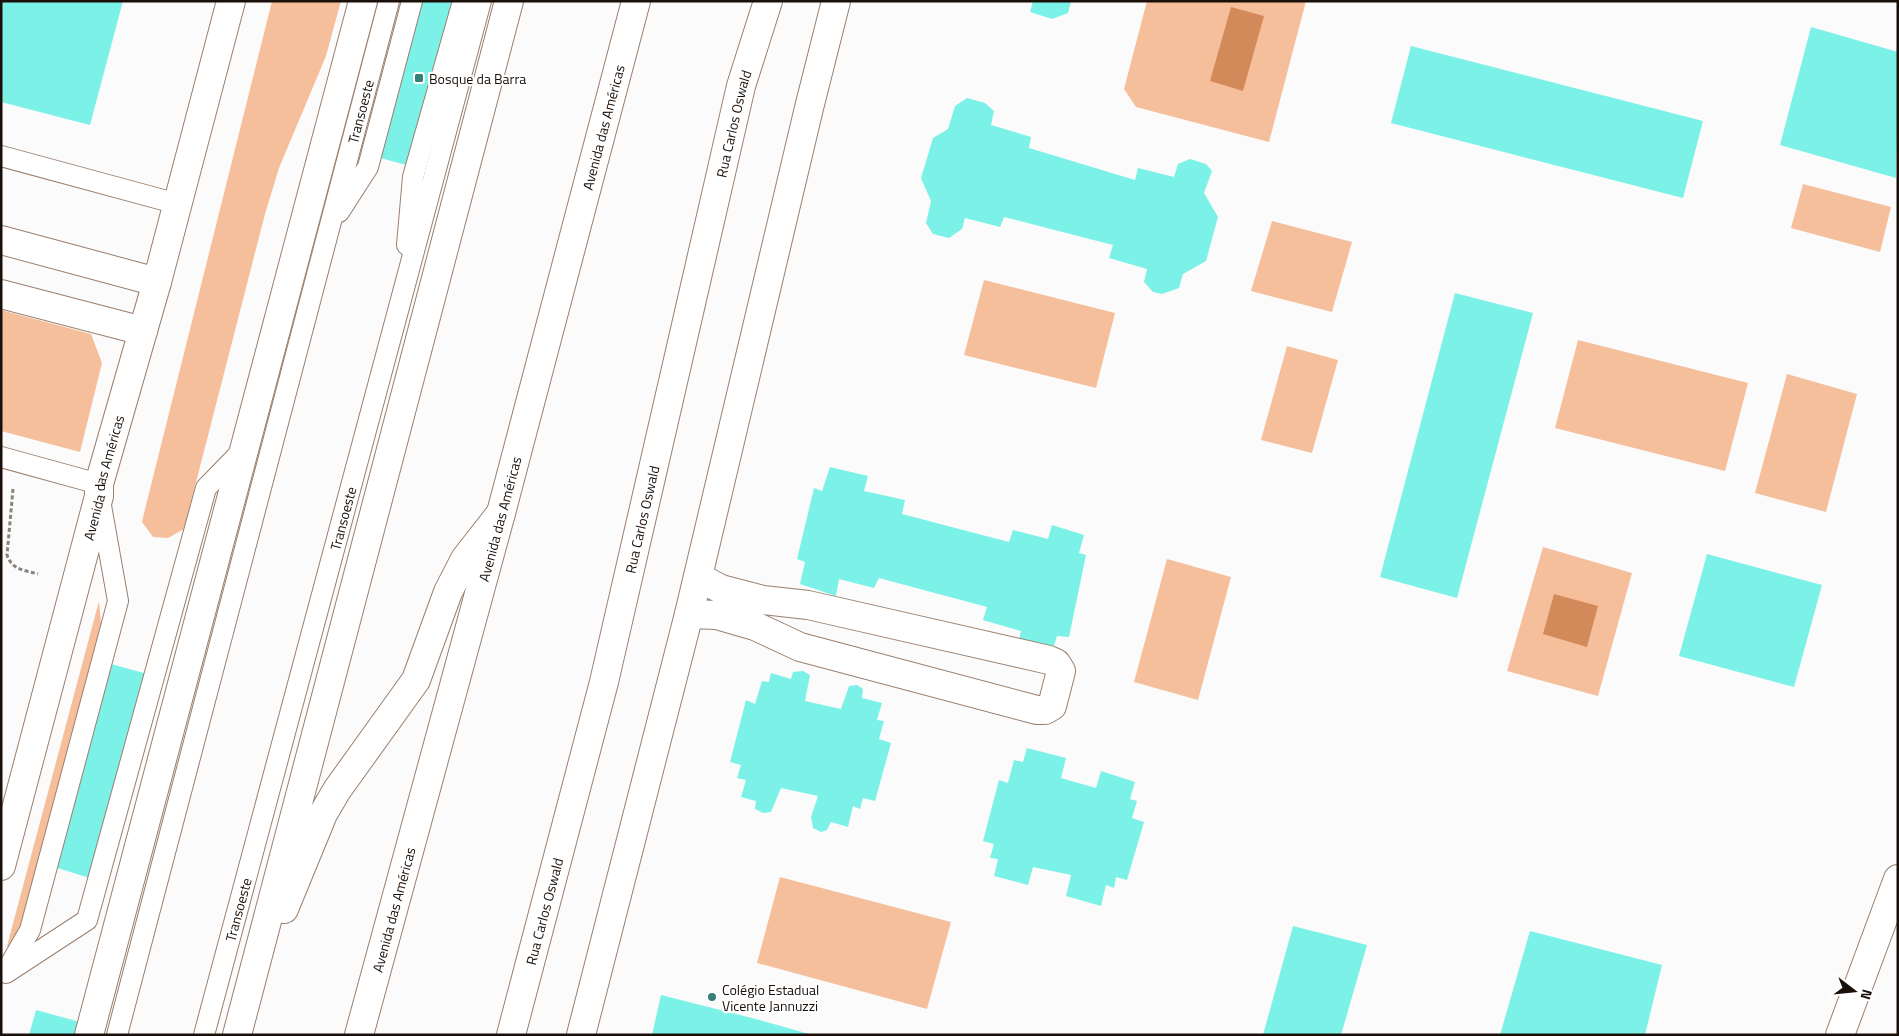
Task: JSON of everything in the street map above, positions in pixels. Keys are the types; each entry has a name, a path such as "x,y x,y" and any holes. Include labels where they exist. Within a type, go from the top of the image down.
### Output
{"main road":[{"name":"Avenida das Américas","path":"2,858 231,1"},
{"path":"89,1035 363,1"},
{"path":"237,1035 509,1"},
{"name":"Avenida das Américas","path":"359,1035 501,513 636,1"},
{"name":"Rua Carlos Oswald","path":"511,1035 604,682 741,86 768,1"},
{"path":"581,1035 689,614 836,1"},
{"path":"1,240 157,282"},
{"path":"1,294 143,331"},
{"path":"255,967 291,895 328,806 337,790 416,680 448,592 466,559 501,513"},
{"path":"689,614 717,615 755,626 800,647 1037,710 1045,710 1052,706 1061,671 1056,663 1049,660 808,605 762,600 721,589 698,577"},
{"path":"1840,1035 1898,879"}],"lane":[{"name":"Transoeste","path":"117,1035 389,1"},
{"path":"328,229 368,167 412,1"},
{"path":"404,289 413,178 463,1"},
{"name":"Transoeste","path":"204,1035 481,1"},
{"path":"1,156 178,204"},
{"path":"3,975 87,920 206,488 244,450"},
{"path":"1,456 99,490 118,602 30,930 3,975"}],"path":[{"path":"10,485 14,496 8,560 14,568 38,574"}],"shaded area":[{"path":"272,1 341,1 326,56 279,168 265,214 184,529 168,538 153,537 142,522"},
{"path":"1147,1 1306,1 1269,142 1136,107 1124,89"},
{"path":"1231,7 1264,16 1243,91 1210,81"},
{"path":"1803,184 1891,207 1880,252 1791,228"},
{"path":"1272,221 1352,242 1332,312 1251,291"},
{"path":"984,280 1115,313 1096,388 964,355"},
{"path":"1,310 91,334 102,363 80,452 1,431"},
{"path":"1578,340 1748,383 1725,471 1555,428"},
{"path":"1287,346 1338,360 1312,453 1261,440"},
{"path":"1787,374 1857,394 1826,512 1755,493"},
{"path":"1543,547 1632,573 1598,696 1507,671"},
{"path":"1167,559 1231,577 1198,700 1134,682"},
{"path":"1554,594 1598,606 1587,647 1543,634"},
{"path":"99,601 102,633 24,922 9,946 7,946"},
{"path":"780,877 951,922 927,1009 757,963"}],"building":[{"path":"1,1 123,1 90,125 1,102"},
{"name":"Bosque da Barra","path":"413,1 467,1 421,169 373,156"},
{"path":"1033,1 1071,1 1068,13 1052,19 1030,12"},
{"path":"1811,27 1898,52 1896,178 1780,145"},
{"path":"1411,46 1703,121 1683,198 1391,123"},
{"path":"967,98 985,103 994,111 991,125 1031,137 1029,148 1135,180 1138,168 1174,177 1178,164 1190,159 1206,164 1212,171 1204,193 1218,217 1206,261 1183,274 1179,288 1162,294 1153,292 1144,282 1147,269 1109,258 1113,245 1004,217 1000,227 965,218 962,229 949,238 933,234 926,223 931,201 921,178 933,138 948,129 955,106"},
{"path":"1455,293 1533,313 1457,598 1380,577"},
{"path":"830,467 868,476 864,491 905,500 902,514 1009,542 1013,530 1048,539 1052,525 1084,535 1079,553 1086,555 1069,637 1057,636 1053,649 1018,644 1021,631 983,620 987,607 879,578 874,588 839,579 836,596 800,584 805,562 797,559 814,488 822,491"},
{"path":"1707,554 1822,585 1794,687 1679,656"},
{"path":"111,664 151,675 93,879 54,867"},
{"path":"803,671 810,675 805,701 841,709 849,686 857,685 863,689 862,698 882,703 877,720 884,721 879,739 891,743 875,801 863,798 860,809 853,806 848,827 831,822 827,830 821,832 813,828 811,817 818,796 781,788 771,812 763,813 755,809 756,801 741,797 746,780 737,778 741,765 730,762 746,700 755,704 762,681 769,682 771,673 791,679 793,672"},
{"path":"1027,748 1066,758 1061,778 1096,788 1101,771 1135,782 1130,799 1137,801 1132,818 1144,822 1127,880 1116,877 1114,888 1106,885 1101,906 1066,896 1071,875 1033,867 1028,885 994,876 998,859 990,858 994,844 983,841 999,780 1008,783 1014,760 1023,762"},
{"path":"1293,926 1367,945 1341,1035 1263,1035"},
{"path":"1530,931 1662,965 1645,1035 1500,1035"},
{"path":"661,995 752,1018 813,1035 652,1035"},
{"path":"36,1010 80,1022 77,1035 29,1035"}],"place":[{"name":"Bosque da Barra","path":"419,78"},
{"name":"Colégio Estadual Vicente Jannuzzi","path":"712,997"}]}
